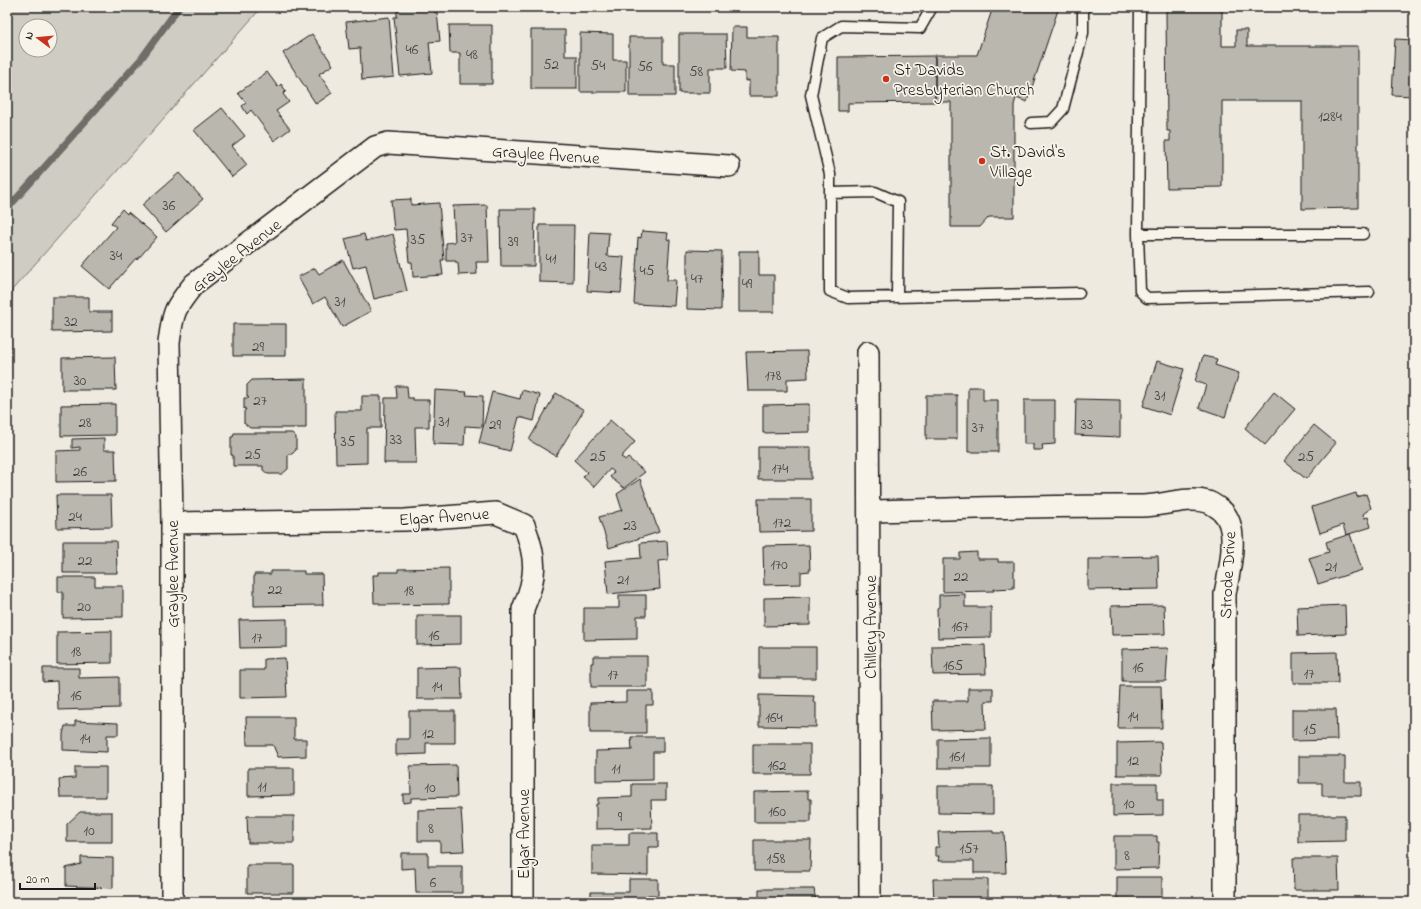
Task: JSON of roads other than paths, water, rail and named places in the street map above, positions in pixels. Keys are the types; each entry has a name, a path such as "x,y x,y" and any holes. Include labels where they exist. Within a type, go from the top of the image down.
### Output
{"street":[{"name":"Graylee Avenue","path":"172,902 172,523 169,343 172,316 177,305 194,284 375,146 388,143 419,144 637,161 729,166"},
{"name":"Chillery Avenue","path":"868,352 870,902"},
{"name":"Strode Drive","path":"869,511 1094,505 1144,506 1177,500 1208,502 1221,510 1230,521 1231,548 1224,594 1225,902"},
{"name":"Elgar Avenue","path":"172,523 404,520 496,513 524,525 532,547 534,568 531,590 523,609 523,902"}],"lane":[{"path":"932,7 920,28 841,26 822,38 811,95 830,174 830,291 848,298 1078,293"},
{"path":"1031,123 1051,122 1063,109 1083,33 1083,7"},
{"path":"1140,7 1138,234 1140,291 1147,298 1369,292"},
{"path":"830,193 875,192 898,202 897,297"},
{"path":"1138,234 1363,234"}],"waterway":[{"path":"7,209 141,59 179,7"}],"place":[{"name":"St Davids Presbyterian Church","path":"886,79"},
{"name":"St. David's Village","path":"982,161"}]}
